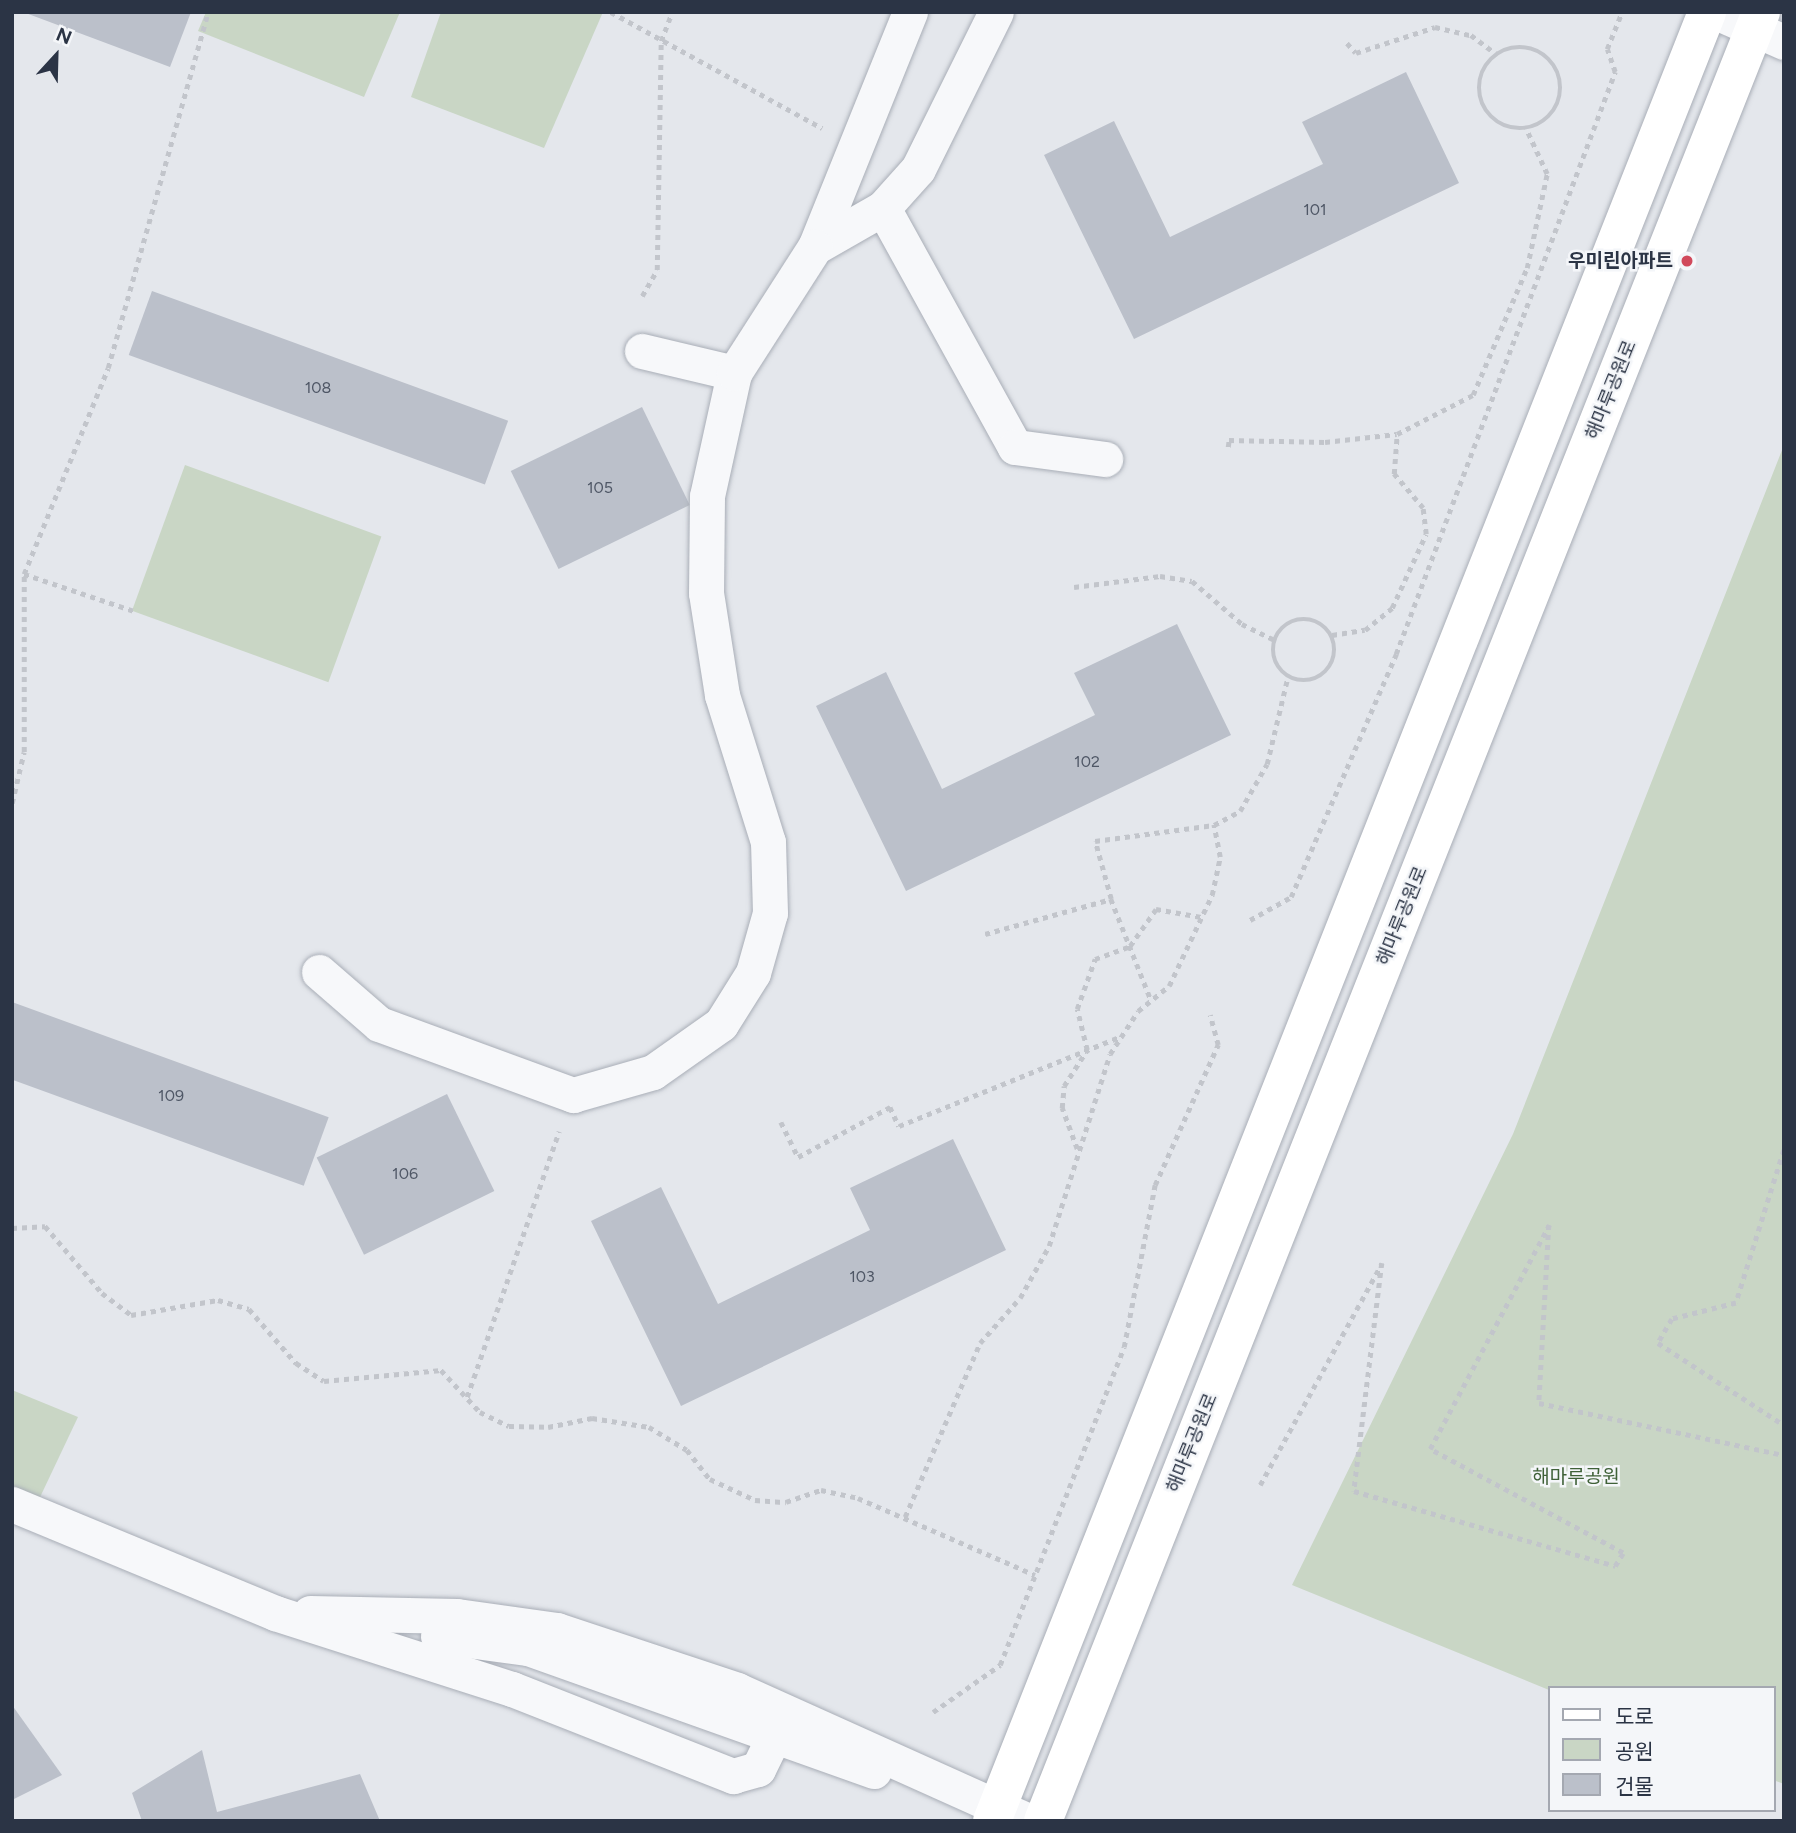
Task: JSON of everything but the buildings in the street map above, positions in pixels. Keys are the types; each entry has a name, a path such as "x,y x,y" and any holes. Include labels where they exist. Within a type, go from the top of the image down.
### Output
{"street":[{"path":"319,972 379,1024 573,1095 653,1072 721,1024 753,973 770,913 768,842 722,695 706,593 707,496 734,373 816,247 860,148 910,12"},
{"path":"816,247 883,208 918,169 996,12"},
{"path":"1005,1817 1707,12"},
{"path":"1716,12 1767,28"},
{"name":"해마루공원로","path":"1043,1821 1767,28"},
{"path":"883,208 1015,447 1105,459"},
{"path":"642,351 734,373"},
{"path":"12,1504 275,1613 512,1689 741,1776 758,1769 772,1740"},
{"path":"275,1613 457,1616 557,1630 737,1690 1005,1817"},
{"path":"275,1613 528,1647 772,1740 1005,1817"},
{"path":"512,1689 528,1647"},
{"path":"642,1740 659,1696"}],"path":[{"path":"12,803 24,752 24,574 108,368 208,12"},
{"path":"611,12 860,148"},
{"path":"642,296 657,270 661,41 672,12"},
{"path":"1250,920 1291,897 1396,654 1615,72 1607,50 1622,12"},
{"path":"1347,43 1356,53 1435,27 1471,35 1496,54"},
{"path":"1522,46 1556,66 1558,106 1526,129 1499,124 1482,103 1481,76 1496,54 1522,46"},
{"path":"1228,447 1229,440 1325,442 1397,434 1473,395 1527,268 1547,174 1526,129"},
{"path":"1332,635 1335,655 1325,673 1307,681 1288,676 1275,660 1275,640 1287,624 1307,619 1332,635 1365,630 1392,608 1426,534 1423,508 1394,474 1397,434"},
{"path":"24,574 137,612"},
{"path":"1074,587 1160,576 1192,581 1242,624 1275,640"},
{"path":"1151,1000 1111,898 1095,841 1214,825 1240,811 1267,764 1288,676"},
{"path":"905,1517 980,1343 1020,1298 1049,1246 1077,1150 1122,1036 1151,1000 1169,986 1201,917 1220,857 1214,825"},
{"path":"985,934 1111,898"},
{"path":"1077,1150 1062,1108 1064,1086 1087,1050 1077,1009 1086,975 1095,959 1130,946 1156,909 1201,917"},
{"path":"933,1712 1000,1665 1124,1347 1155,1185 1217,1045 1210,1015"},
{"path":"781,1122 798,1157 890,1107 898,1126 1122,1036"},
{"path":"467,1396 573,1095"},
{"path":"1784,1150 1736,1303 1672,1319 1658,1343 1784,1425"},
{"path":"1260,1485 1382,1263 1354,1490 1615,1566 1623,1553 1430,1449 1549,1225 1539,1403 1784,1455"},
{"path":"12,1228 45,1226 102,1293 131,1315 218,1300 249,1308 296,1363 324,1381 441,1370 480,1412 509,1426 548,1427 592,1418 649,1427 687,1450 710,1479 755,1500 786,1502 821,1490 905,1517 1035,1575"}],"green space":[{"path":"206,12 400,12 364,97 198,31"},
{"path":"441,12 603,12 544,148 411,97"},
{"name":"해마루공원","path":"1784,445 1784,1784 1775,1781 1775,1686 1548,1686 1548,1690 1292,1585 1513,1134"},
{"path":"185,465 381,536 328,682 132,611"},
{"path":"12,1390 78,1417 33,1512 12,1504"}],"place":[{"name":"우미린아파트","path":"1687,261"}]}
